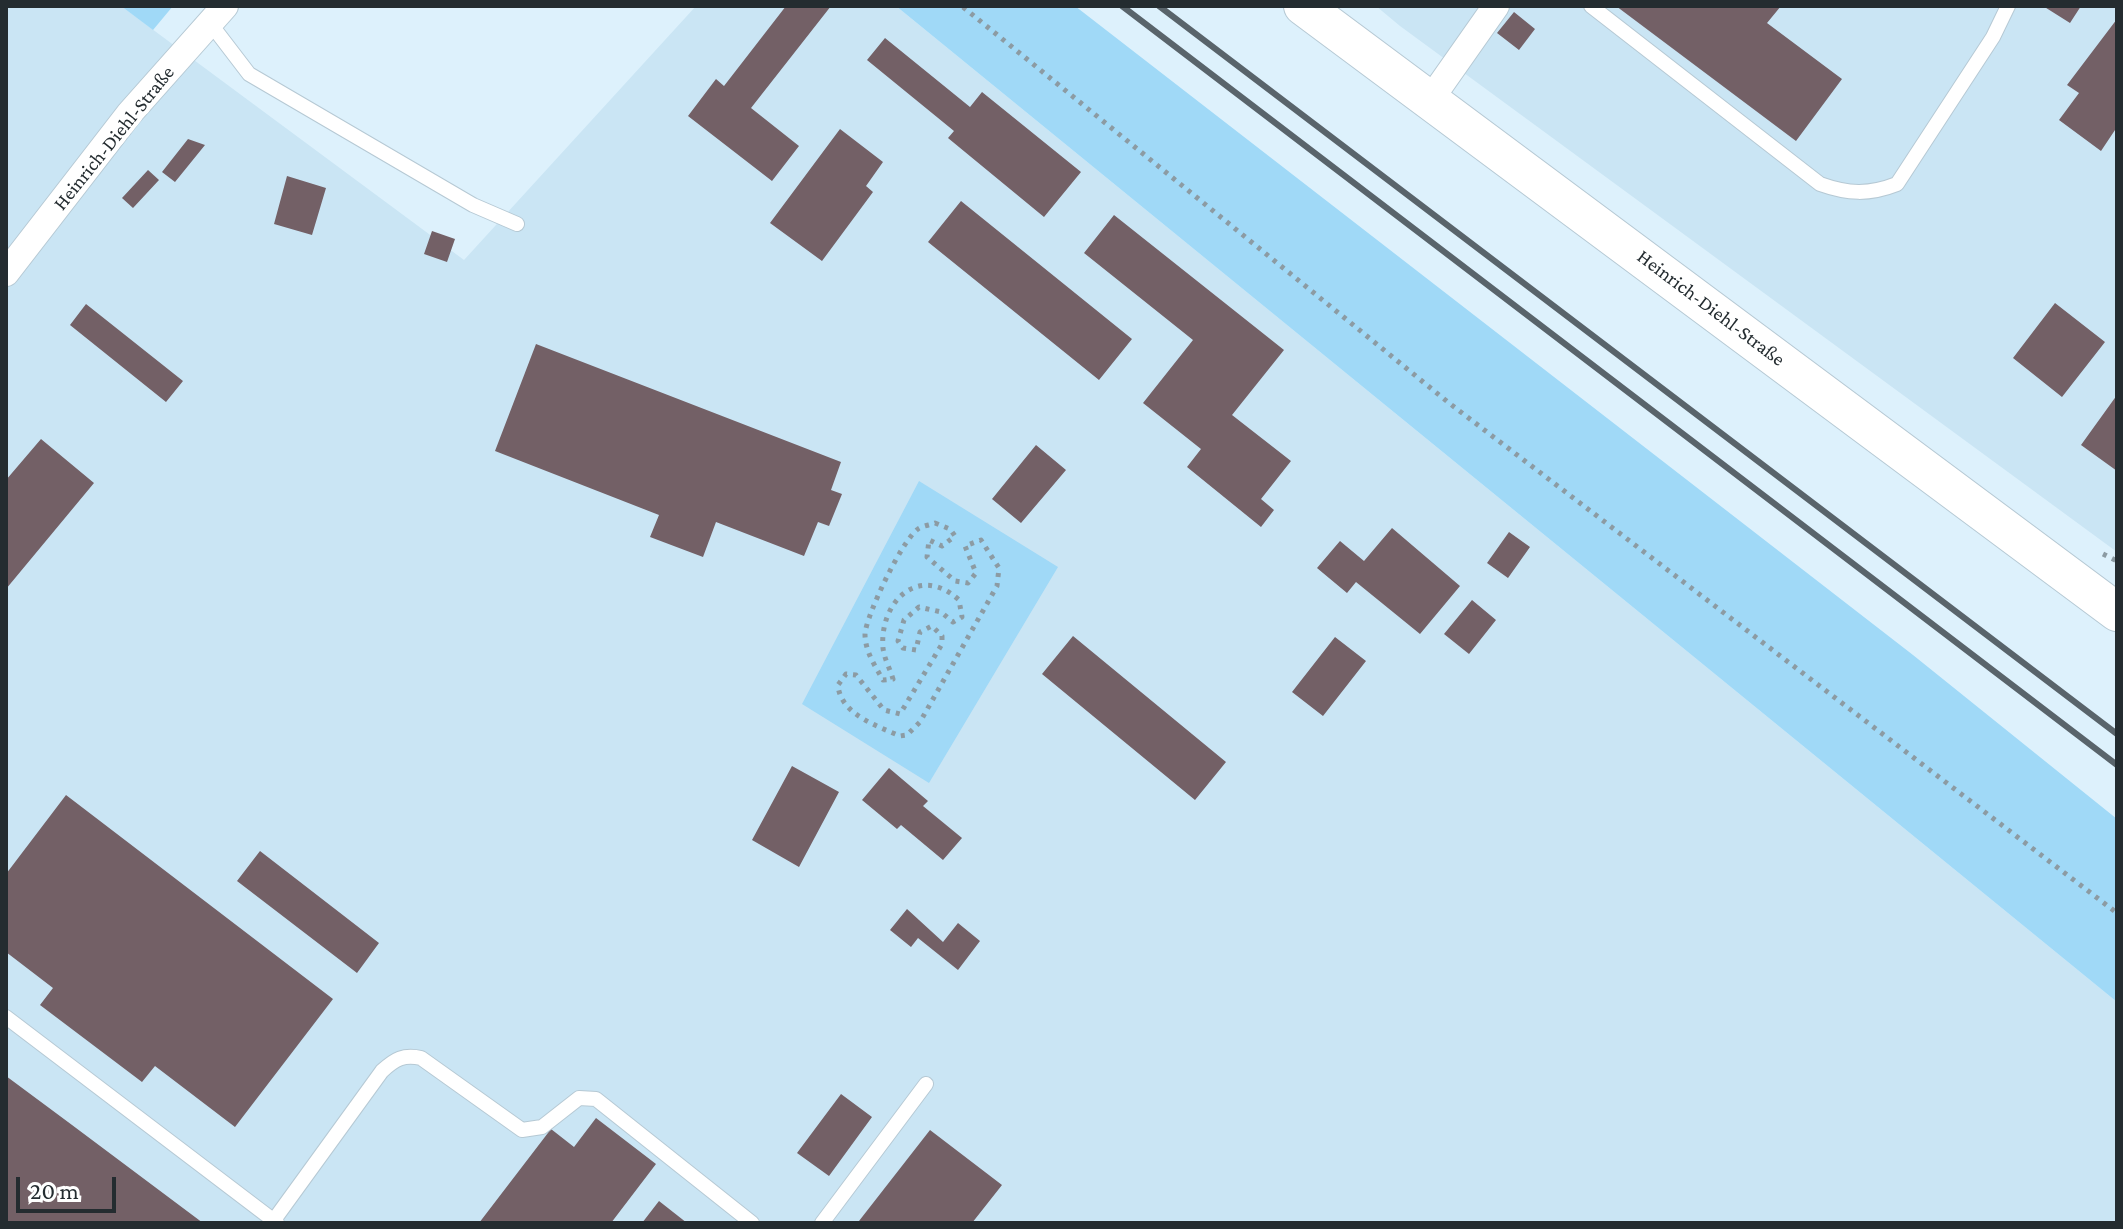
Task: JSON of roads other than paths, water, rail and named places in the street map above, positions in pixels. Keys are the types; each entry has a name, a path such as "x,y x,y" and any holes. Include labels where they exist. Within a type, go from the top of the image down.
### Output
{"main road":[{"name":"Heinrich-Diehl-Straße","path":"1303,6 2117,612"}],"street":[{"path":"1430,100 1496,6"},
{"name":"Heinrich-Diehl-Straße","path":"6,273 129,114 218,15"}],"lane":[{"path":"1591,6 1820,184 1845,192 1875,192 1897,184 1993,37 2008,6"},
{"path":"218,15 249,74 473,205 517,224"},
{"path":"6,1017 276,1222 382,1071 401,1056 412,1056 421,1058 522,1130 542,1127 579,1098 596,1099 752,1223"},
{"path":"822,1223 926,1084"}],"railway":[{"path":"1122,6 2117,765"},
{"path":"1159,6 2117,734"}]}
